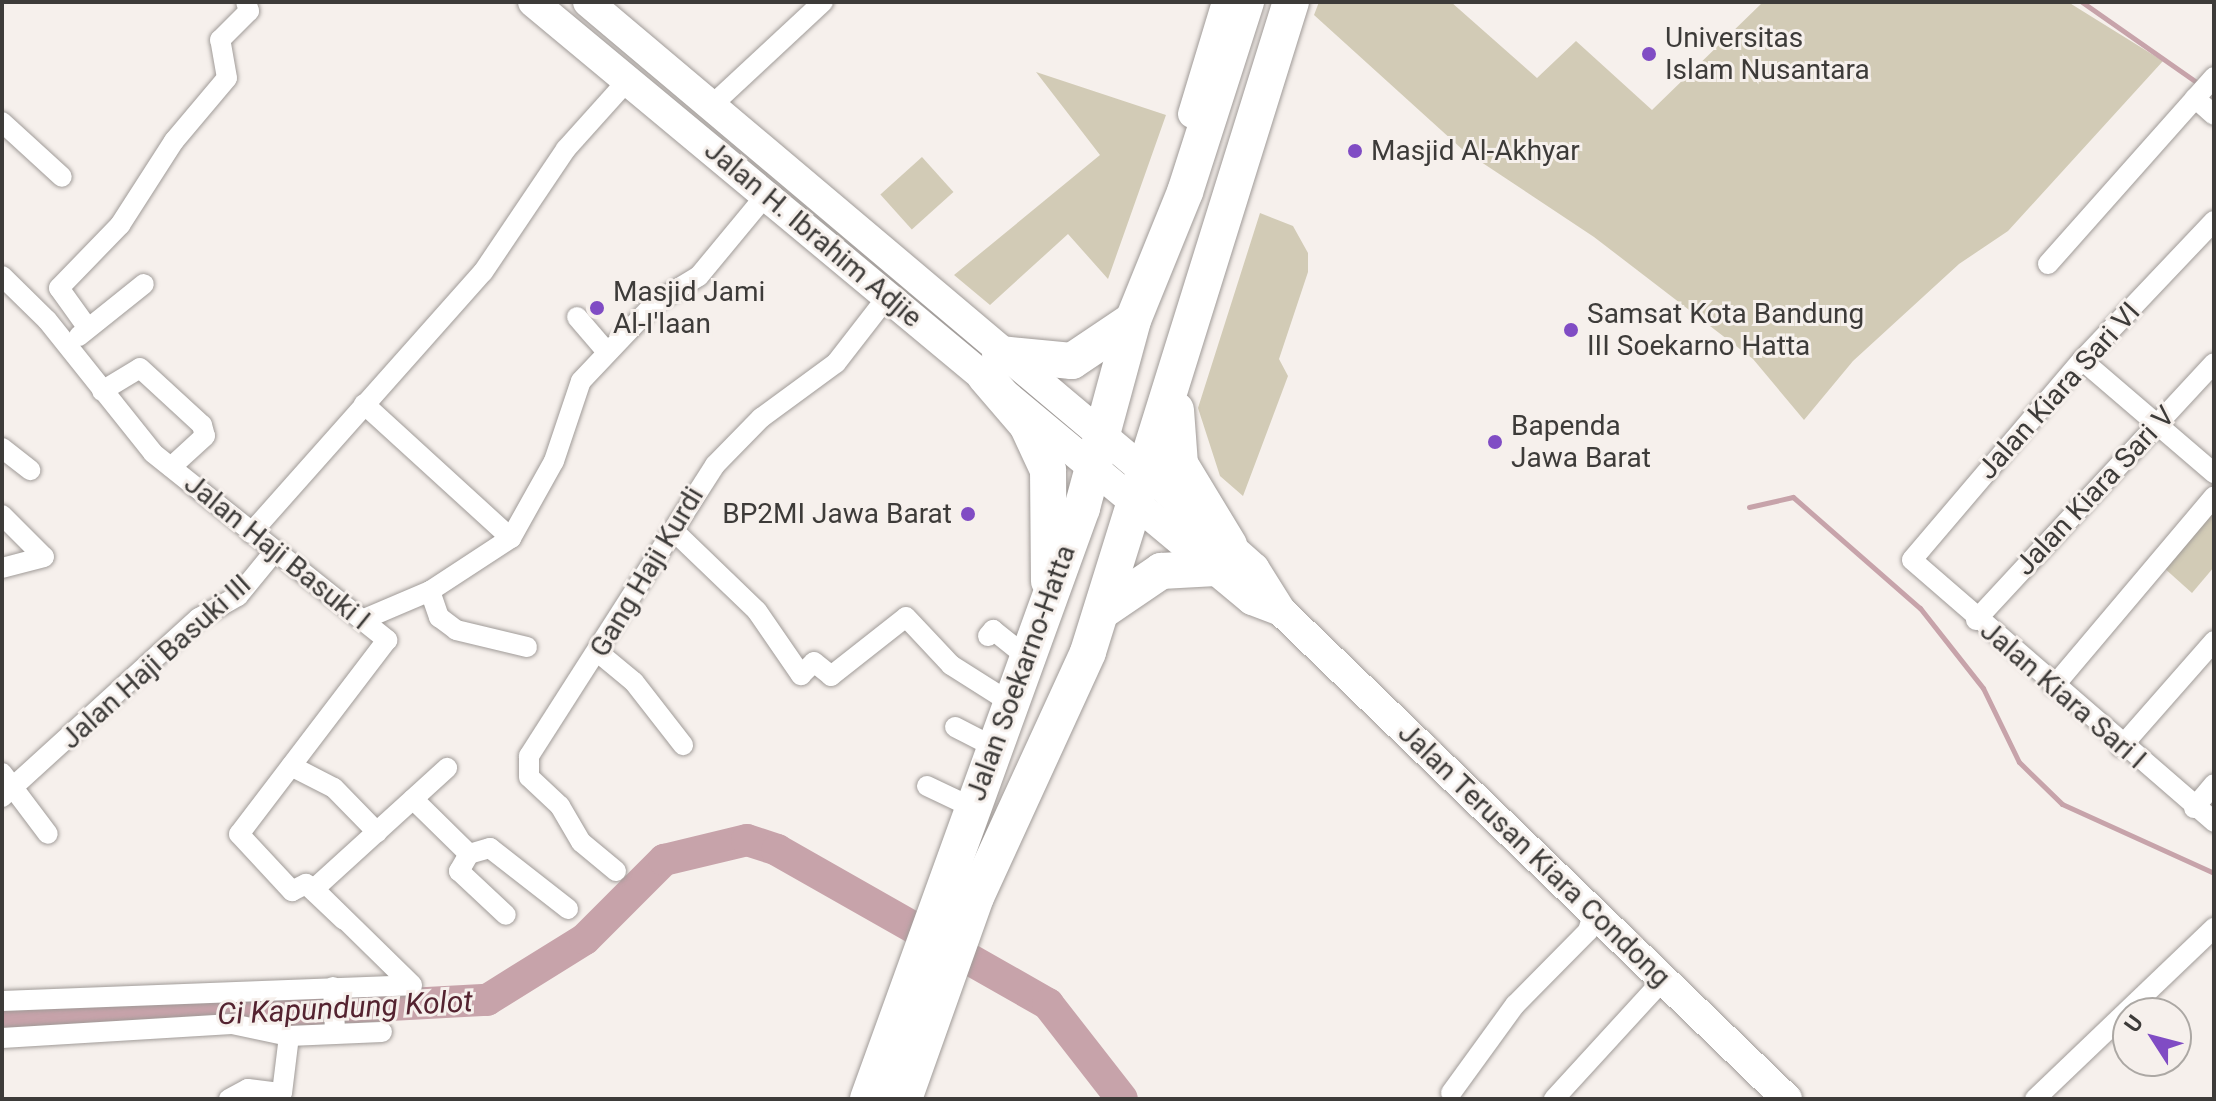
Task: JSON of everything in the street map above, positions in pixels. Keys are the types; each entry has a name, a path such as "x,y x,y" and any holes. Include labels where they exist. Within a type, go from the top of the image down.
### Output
{"highway":[{"name":"Jalan Soekarno-Hatta","path":"913,1092 924,985 941,887 1028,658 1099,448 1133,320 1159,243 1185,192 1246,2"},
{"name":"Jalan Soekarno-Hatta","path":"868,1099 924,985 976,897 1064,710 1144,488 1207,267 1291,2"},
{"path":"1050,594 1048,470 993,365 1072,361 1133,320"},
{"path":"1099,613 1161,571 1222,556 1180,464 1174,428 1187,342"}],"main road":[{"name":"Jalan H. Ibrahim Adjie","path":"533,2 888,296 993,365"},
{"name":"Jalan H. Ibrahim Adjie","path":"588,2 711,106 993,365 1099,448 1144,488"},
{"name":"Jalan Soekarno-Hatta","path":"1159,243 1226,2"},
{"name":"Jalan Soekarno-Hatta","path":"1207,267 1234,219 1303,2"},
{"name":"Jalan Terusan Kiara Condong","path":"1144,488 1222,556 1269,584 1281,611 1787,1099"}],"street":[{"path":"87,327 59,288 120,225 174,141 227,78 219,46 249,11 246,2"},
{"path":"711,106 823,2"},
{"path":"251,533 512,237 566,149 628,80"},
{"path":"2048,264 2204,87 2214,115"},
{"path":"2,122 62,177"},
{"path":"362,620 430,591 511,538 554,461 570,398 607,352 656,302 699,276 766,195"},
{"name":"Jalan Kiara Sari VI","path":"1915,566 1916,554 2082,360 2214,221"},
{"name":"Jalan Haji Basuki I","path":"2,276 171,467 388,643 241,828 240,841 292,891 304,884 344,920"},
{"path":"67,346 144,284"},
{"name":"Gang Haji Kurdi","path":"616,871 581,842 560,806 526,772 676,533 715,465 761,418 836,363 888,296"},
{"path":"577,317 607,352"},
{"path":"2082,360 2214,473"},
{"name":"Jalan Kiara Sari V","path":"1976,620 2214,363"},
{"path":"102,391 140,368 202,425 205,436 171,467"},
{"path":"364,404 511,538"},
{"path":"2,448 30,470"},
{"path":"2054,686 2214,497"},
{"path":"2,515 44,554 2,568"},
{"path":"676,533 757,611 801,675 814,662 831,676 906,617 951,665 1011,703"},
{"name":"Jalan Haji Basuki III","path":"6,786 199,618 238,596 274,552"},
{"name":"Jalan Kiara Sari I","path":"1915,566 2121,747 2214,822"},
{"path":"430,591 439,617 456,630 527,647"},
{"path":"988,636 993,630 1028,658"},
{"path":"2121,747 2214,641"},
{"path":"599,653 634,682 683,745"},
{"path":"955,727 994,747"},
{"path":"291,766 334,788 377,832"},
{"path":"2,1001 412,985 314,889 447,768"},
{"path":"2194,808 2214,784"},
{"path":"6,786 48,834"},
{"path":"927,786 971,807"},
{"path":"413,799 469,854"},
{"path":"506,915 459,871 469,854 490,848 568,909"},
{"path":"1451,1093 1515,1005 1588,931 1593,915"},
{"path":"2035,1099 2214,928"},
{"path":"1554,1099 1663,980"},
{"path":"333,990 335,1029"},
{"path":"2,1038 232,1024 289,1036 335,1029 382,1032"},
{"path":"229,1099 248,1089 284,1091 289,1036"}],"shaded area":[{"path":"1319,2 1451,2 1537,78 1576,41 1652,110 1763,2 2068,2 2163,61 2008,231 1959,264 1853,361 1804,420 1753,359 1594,237 1463,150 1314,15"},
{"path":"1036,72 1166,115 1108,279 1068,234 990,305 954,275 1100,155"},
{"path":"922,157 953,192 912,229 880,194"},
{"path":"1260,213 1293,226 1308,253 1308,272 1279,359 1288,376 1243,496 1220,476 1198,408"},
{"path":"2214,508 2214,567 2192,593 2163,567"}],"waterway":[{"path":"2082,2 2199,84"},
{"path":"1749,507 1793,497 1920,608 1983,688 2019,762 2062,804 2214,873"},
{"name":"Ci Kapundung Kolot","path":"2,1026 487,1000 585,939 664,860 747,840 777,850 1048,1004 1122,1099"}],"place":[{"name":"Universitas Islam Nusantara","path":"1649,54"},
{"name":"Masjid Al-Akhyar","path":"1355,151"},
{"name":"Masjid Jami Al-I'laan","path":"597,308"},
{"name":"Samsat Kota Bandung III Soekarno Hatta","path":"1571,330"},
{"name":"Bapenda Jawa Barat","path":"1495,442"},
{"name":"BP2MI Jawa Barat","path":"968,514"}]}
